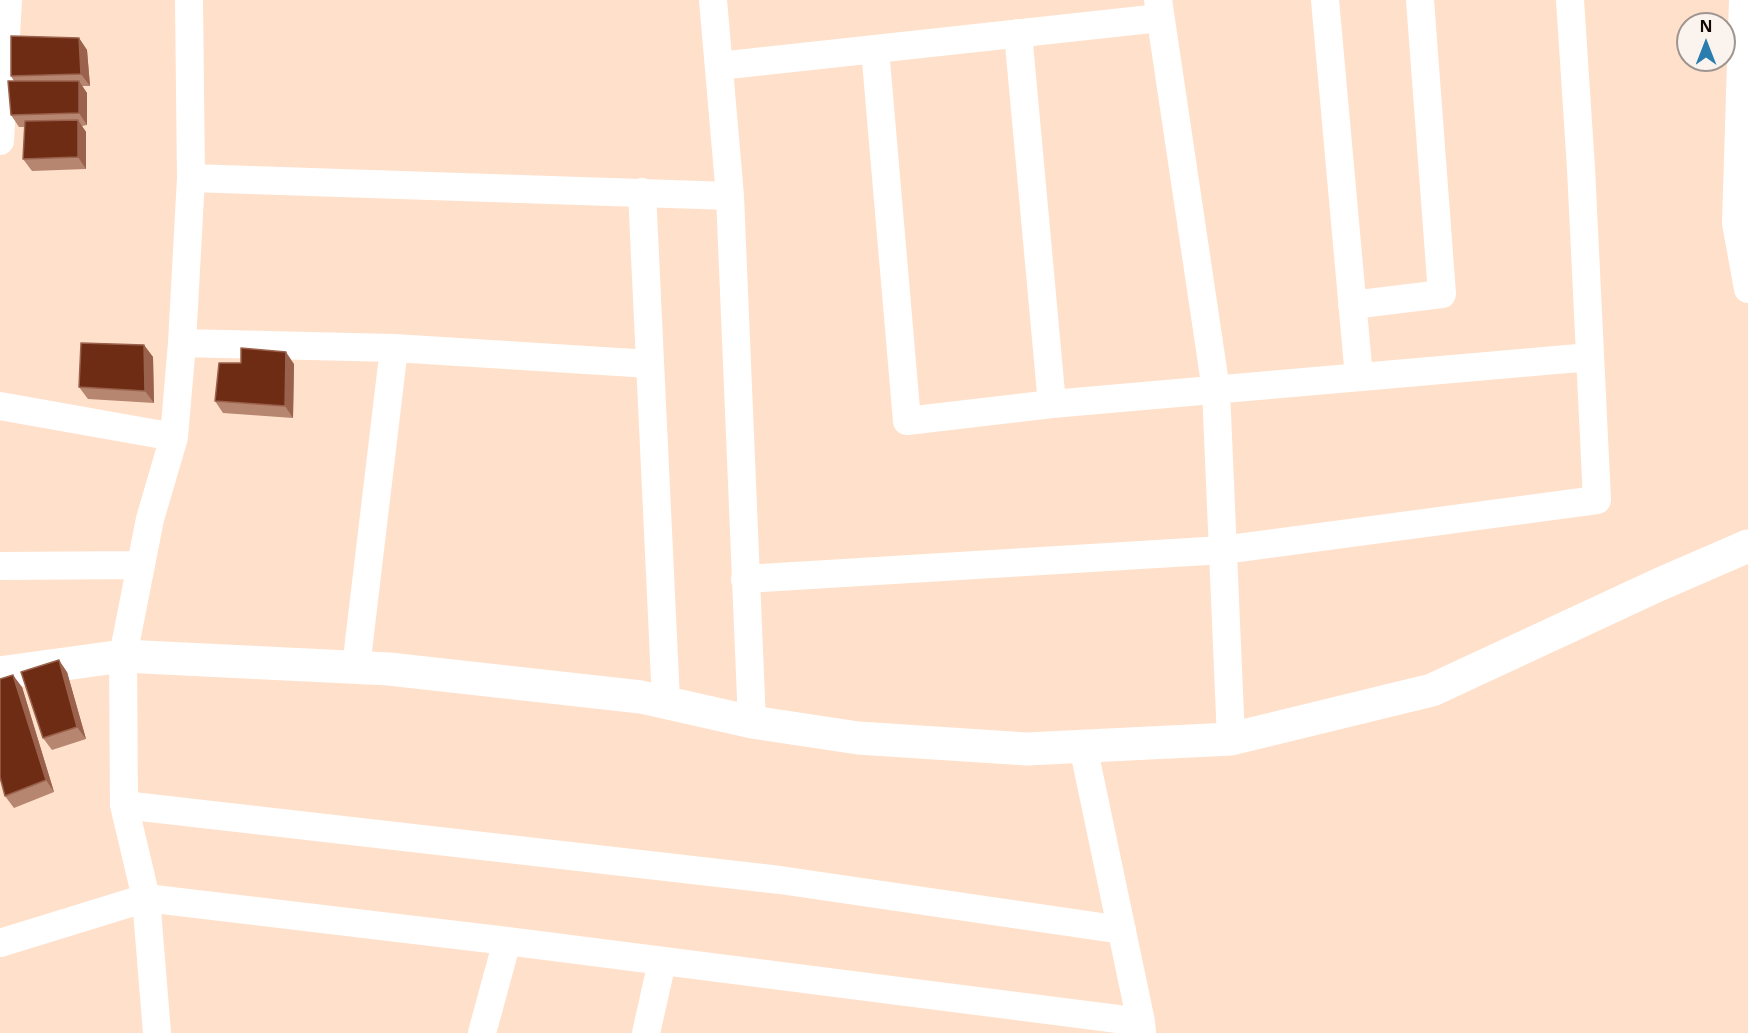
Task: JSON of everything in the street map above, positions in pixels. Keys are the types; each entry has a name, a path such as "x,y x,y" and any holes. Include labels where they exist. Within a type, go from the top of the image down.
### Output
{"main road":[{"path":"0,673 123,656 356,668 435,674 641,697 752,722 858,738 1027,749 1231,739 1432,690 1658,585 1748,546"}],"street":[{"path":"0,141 8,0"},
{"path":"157,1033 146,898 124,804 123,656 150,519 174,437 182,343 191,178 189,0"},
{"path":"713,0 730,196 752,722"},
{"path":"1325,0 1359,377"},
{"path":"1352,305 1442,294 1420,0"},
{"path":"746,579 1223,550 1598,500 1570,0"},
{"path":"1743,0 1736,223 1748,289"},
{"path":"719,66 1018,33 1159,9 1216,390 1231,739"},
{"path":"1018,33 1052,404"},
{"path":"874,49 907,421 1052,404 1590,357"},
{"path":"191,178 730,196"},
{"path":"642,192 666,701"},
{"path":"182,343 394,348 650,364"},
{"path":"356,668 394,348"},
{"path":"0,406 174,437"},
{"path":"0,566 141,565"},
{"path":"0,943 146,898 507,941 1142,1027 1083,746"},
{"path":"124,804 780,880 1122,930"},
{"path":"483,1033 507,941"},
{"path":"646,1033 662,962"}],"building":[{"path":"11,36 79,38 81,74 11,76"},
{"path":"8,81 79,81 79,113 11,115"},
{"path":"78,120 78,157 23,159 25,121"},
{"path":"81,343 144,345 145,391 79,387"},
{"path":"241,348 286,352 285,406 215,401 219,363 241,363"},
{"path":"59,660 77,727 43,738 21,672"},
{"path":"13,675 46,780 5,796 0,777 0,679"}]}
